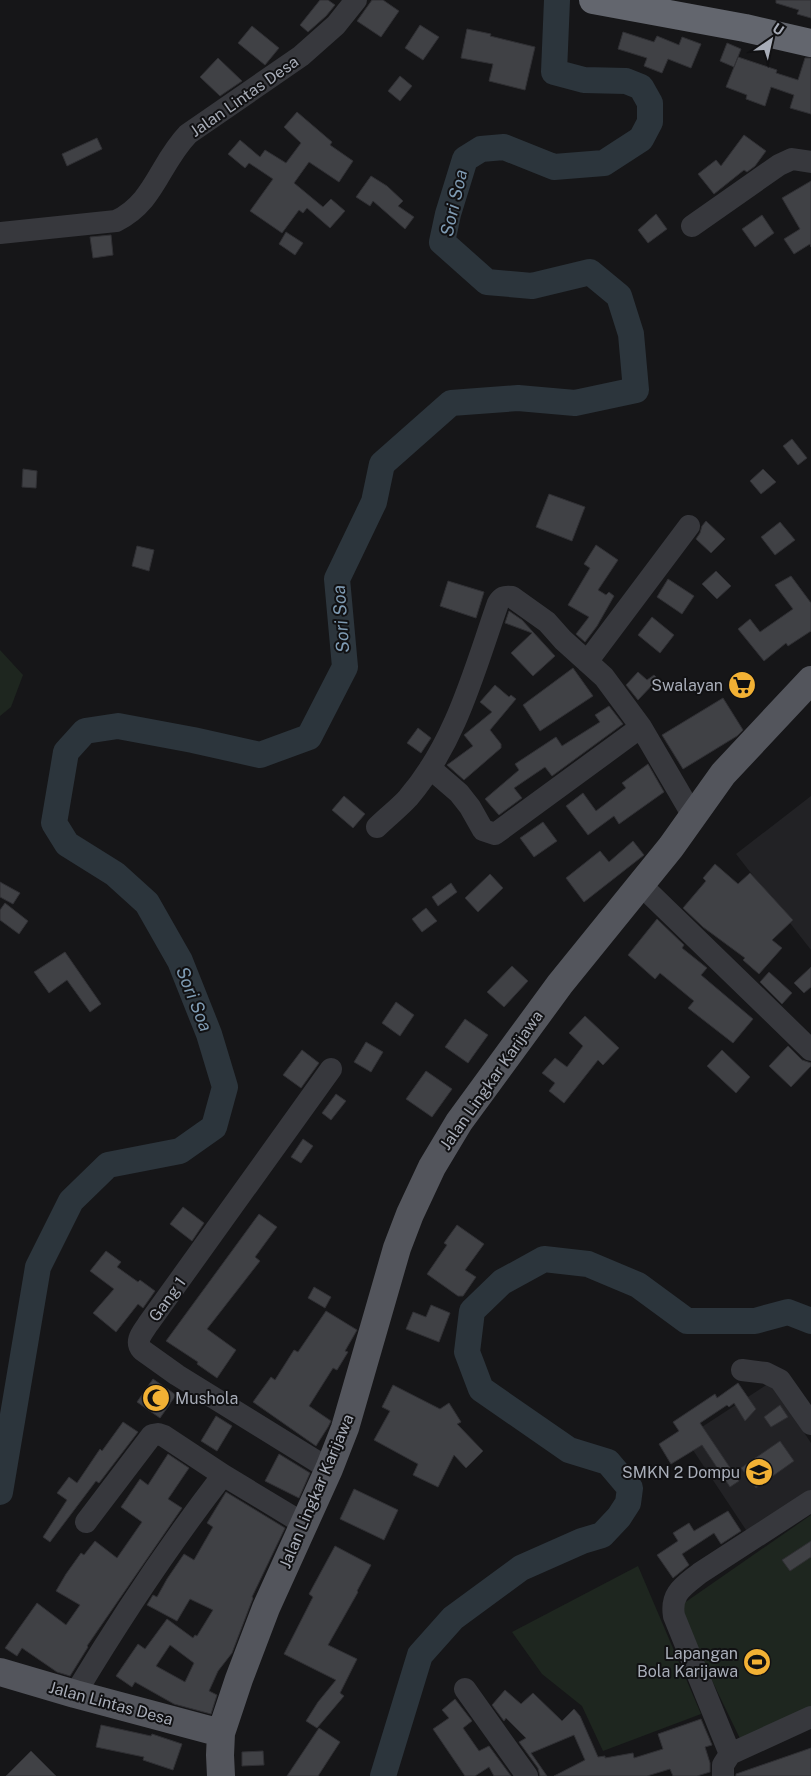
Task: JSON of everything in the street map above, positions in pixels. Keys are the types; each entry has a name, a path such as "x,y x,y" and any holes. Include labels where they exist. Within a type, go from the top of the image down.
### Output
{"highway":[{"path":"593,0 745,28 811,43"}],"main road":[{"name":"Jalan Lingkar Karijawa","path":"221,1776 221,1732 239,1679 266,1608 329,1468 344,1428 397,1248 410,1214 432,1167 459,1122 560,984 641,885 694,816 723,774 811,680"},
{"name":"Jalan Lintas Desa","path":"0,1672 74,1694 221,1732"}],"street":[{"name":"Jalan Lintas Desa","path":"0,233 116,221 128,215 150,193 176,147 188,134 302,56 336,26 356,0"},
{"path":"692,226 779,165 792,159 811,162"},
{"path":"587,662 689,526"},
{"path":"377,826 408,798 448,740 459,715 501,598 506,596 512,597 547,622 563,640 604,677 641,727 694,816"},
{"path":"430,768 459,793 470,807 483,830 495,834 641,727"},
{"path":"641,885 811,1050"},
{"name":"Gang 1","path":"329,1468 177,1375 142,1350 138,1342 148,1324 331,1069"},
{"path":"742,1370 766,1373 780,1380 811,1424"},
{"path":"86,1522 152,1435 164,1436 223,1475 304,1524"},
{"path":"74,1694 104,1645 181,1532 223,1475"},
{"path":"730,1754 678,1625 672,1605 676,1595 688,1582 811,1500"},
{"path":"464,1688 528,1776"},
{"path":"723,1776 723,1765 730,1754 811,1717"}],"shaded area":[{"path":"0,650 23,675 11,707 0,716"},
{"path":"811,796 811,950 736,854"},
{"name":"SMKN 2 Dompu","path":"771,1382 811,1443 811,1501 752,1539 685,1438"},
{"name":"Lapangan Bola Karijawa","path":"811,1515 811,1715 746,1751 677,1608"},
{"path":"638,1566 701,1714 603,1751 582,1706 542,1674 512,1632"}],"building":[{"path":"320,0 328,0 335,5 308,32 300,25"},
{"path":"372,0 383,0 399,11 381,37 357,21"},
{"path":"776,0 811,0 811,18 797,14 799,10 776,3"},
{"path":"420,25 439,37 423,60 405,48"},
{"path":"252,26 279,48 265,65 238,43"},
{"path":"467,29 535,47 525,90 489,81 493,64 461,58"},
{"path":"623,32 654,42 657,36 679,45 682,37 701,44 691,68 668,59 662,73 644,66 647,58 618,49"},
{"path":"727,43 741,49 734,67 720,61"},
{"path":"738,57 777,70 776,73 798,80 805,58 811,58 811,114 790,108 794,95 771,87 765,106 746,99 747,95 726,87"},
{"path":"218,58 242,81 220,96 200,77"},
{"path":"400,76 412,86 400,101 388,91"},
{"path":"297,112 332,142 330,145 353,161 339,182 309,162 294,183 323,207 331,199 345,211 330,228 307,208 303,213 299,210 282,233 250,211 273,179 249,163 245,168 228,154 240,140 260,157 265,150 286,163 301,143 284,127"},
{"path":"744,135 766,151 755,166 747,172 744,170 714,194 698,174 716,160 721,166"},
{"path":"97,138 102,149 67,166 62,154"},
{"path":"371,176 387,186 403,201 398,206 414,217 405,229 373,201 370,206 356,197"},
{"path":"811,181 811,247 810,244 794,254 784,239 800,229 782,198"},
{"path":"656,214 667,229 648,243 638,230"},
{"path":"762,215 774,233 755,247 742,229"},
{"path":"286,232 303,243 295,255 279,244"},
{"path":"111,235 113,255 93,258 90,237"},
{"path":"792,439 807,458 798,465 783,446"},
{"path":"23,469 37,471 36,488 22,487"},
{"path":"763,469 776,482 761,494 750,481"},
{"path":"549,494 585,507 572,541 536,527"},
{"path":"706,521 725,539 711,553 696,539"},
{"path":"780,522 795,540 775,555 761,537"},
{"path":"596,545 618,560 598,590 606,595 609,592 614,596 597,626 585,642 576,634 589,617 568,605 590,568 584,564"},
{"path":"137,546 154,550 149,571 132,566"},
{"path":"716,571 731,586 717,599 702,584"},
{"path":"791,576 811,603 811,631 788,646 786,643 764,661 738,629 750,619 760,632 793,609 775,585"},
{"path":"668,579 694,596 682,614 657,597"},
{"path":"448,581 484,592 476,618 440,606"},
{"path":"509,611 522,620 555,656 533,676 511,653 532,633 505,623"},
{"path":"652,617 674,635 660,653 638,635"},
{"path":"573,668 593,696 540,731 523,705"},
{"path":"638,672 647,680 654,675 658,679 638,700 626,685"},
{"path":"495,685 509,697 511,695 516,699 490,730 501,744 501,748 464,780 447,765 473,746 464,735 492,712 480,702"},
{"path":"723,698 743,730 737,736 683,769 662,735"},
{"path":"609,706 623,724 552,776 545,767 514,788 522,798 499,815 485,799 519,770 515,764 556,737 562,746 600,722 595,715"},
{"path":"418,728 431,738 421,753 407,743"},
{"path":"648,764 664,792 619,824 614,816 588,835 566,806 583,793 596,811 626,788 622,783"},
{"path":"344,796 365,814 353,828 332,810"},
{"path":"543,822 557,841 534,857 520,838"},
{"path":"633,841 644,855 584,902 566,878 600,851 609,862"},
{"path":"715,864 738,884 750,873 793,920 772,940 782,948 759,974 743,960 745,958 703,927 683,908 706,881 703,878"},
{"path":"490,874 503,888 478,912 465,898"},
{"path":"0,882 20,893 13,904 0,897"},
{"path":"451,883 457,892 438,906 432,897"},
{"path":"5,903 28,921 19,934 0,920 0,910"},
{"path":"426,908 437,921 422,932 412,919"},
{"path":"657,919 684,945 682,948 707,968 701,975 753,1019 733,1043 688,1008 694,1001 660,973 655,979 628,955"},
{"path":"65,952 101,1004 90,1012 67,980 49,993 34,972"},
{"path":"512,966 528,981 504,1007 487,992"},
{"path":"811,967 811,987 804,993 794,983"},
{"path":"769,972 792,993 782,1004 760,982"},
{"path":"396,1002 414,1015 400,1036 382,1023"},
{"path":"585,1016 619,1048 603,1065 598,1060 564,1103 549,1091 555,1083 542,1073 555,1058 567,1067 583,1046 569,1033"},
{"path":"465,1019 488,1035 468,1063 445,1047"},
{"path":"366,1042 383,1052 371,1072 354,1062"},
{"path":"788,1046 802,1060 811,1063 811,1066 791,1087 769,1066"},
{"path":"302,1050 319,1063 301,1088 283,1075"},
{"path":"722,1050 750,1077 736,1093 707,1066"},
{"path":"426,1071 452,1089 432,1117 406,1099"},
{"path":"336,1094 346,1101 331,1120 322,1113"},
{"path":"303,1139 313,1146 301,1163 291,1157"},
{"path":"183,1207 204,1223 192,1241 170,1224"},
{"path":"259,1214 277,1227 255,1257 260,1261 207,1329 236,1350 217,1378 197,1364 198,1362 166,1341"},
{"path":"457,1225 484,1244 465,1270 476,1277 463,1296 458,1296 427,1274 447,1245 444,1243"},
{"path":"106,1251 121,1262 117,1267 155,1291 143,1308 138,1304 116,1332 93,1313 114,1289 90,1271"},
{"path":"314,1287 331,1297 325,1308 308,1298"},
{"path":"431,1305 450,1313 439,1342 406,1329 413,1312 426,1317"},
{"path":"326,1311 357,1330 345,1351 348,1352 337,1370 333,1368 309,1406 331,1421 316,1446 253,1402 271,1377 275,1380 294,1350 298,1352"},
{"path":"153,1379 176,1395 160,1418 137,1402"},
{"path":"738,1383 756,1409 745,1421 734,1403 729,1407 727,1405 700,1423 739,1481 730,1487 702,1445 671,1464 659,1444 679,1431 673,1422 715,1394 717,1398"},
{"path":"393,1385 440,1409 449,1403 461,1422 457,1424 483,1451 466,1468 454,1455 438,1487 413,1475 418,1464 374,1440 390,1411 382,1407"},
{"path":"780,1405 788,1417 771,1427 764,1417"},
{"path":"216,1416 232,1426 217,1451 201,1441"},
{"path":"123,1422 138,1432 99,1483 96,1481 50,1542 43,1537 67,1500 57,1493 69,1477 77,1483 100,1449 102,1451"},
{"path":"780,1441 794,1461 756,1488 741,1468"},
{"path":"168,1454 189,1468 168,1499 182,1508 87,1646 70,1676 57,1672 22,1648 17,1656 5,1648 37,1603 66,1625 80,1605 56,1591 66,1574 81,1553 84,1555 95,1541 117,1558 142,1522 121,1507 140,1479 148,1485"},
{"path":"279,1454 310,1473 299,1498 265,1481"},
{"path":"354,1489 398,1510 384,1540 340,1519"},
{"path":"226,1492 285,1528 252,1597 232,1653 218,1671 209,1691 217,1695 211,1714 174,1704 135,1682 132,1687 116,1676 138,1644 145,1649 167,1619 193,1638 195,1635 197,1636 213,1610 190,1599 177,1621 147,1605 153,1595 157,1597 184,1554 194,1560 213,1527 207,1523","holes":["170,1645 194,1663 185,1682 156,1666"]},
{"path":"728,1511 741,1531 721,1544 714,1533 682,1554 689,1565 673,1578 657,1555 678,1541 673,1533 689,1523 694,1531"},
{"path":"811,1541 811,1557 790,1571 782,1560"},
{"path":"335,1546 371,1565 328,1645 357,1659 340,1693 344,1696 317,1728 306,1721 318,1702 336,1680 284,1654 313,1597 309,1594"},
{"path":"505,1690 521,1704 533,1693 562,1721 574,1709 580,1716 598,1757 605,1756 605,1758 633,1753 634,1758 663,1749 658,1734 701,1719 712,1745 705,1747 710,1763 710,1772 697,1776 673,1776 670,1769 647,1776 554,1776 585,1760 574,1735 531,1753 547,1776 540,1776 538,1768 519,1742 526,1738 506,1718 504,1721 492,1705"},
{"path":"455,1699 472,1721 463,1728 479,1751 489,1746 511,1776 494,1776 489,1767 475,1776 465,1776 433,1729 449,1718 442,1710"},
{"path":"101,1725 151,1736 152,1734 182,1744 173,1770 143,1760 144,1757 96,1747"},
{"path":"319,1728 340,1742 318,1776 287,1776"},
{"path":"811,1748 811,1776 736,1776 736,1774"},
{"path":"31,1751 56,1776 6,1776"},
{"path":"263,1751 264,1765 242,1766 242,1752"}],"waterway":[{"name":"Sori Soa","path":"0,1492 38,1267 71,1201 108,1165 180,1151 214,1127 225,1087 209,1034 180,961 147,903 115,874 67,844 54,823 66,752 85,731 118,726 260,755 309,737 345,667 337,579 374,502 382,464 451,403 518,398 575,403 636,390 631,334 619,296 590,272 532,286 487,282 442,242 448,214 465,159 481,149 504,147 554,167 604,163 641,139 650,122 650,103 641,87 626,81 584,80 554,72 557,0"},
{"path":"383,1776 420,1655 453,1618 521,1568 582,1541 602,1535 619,1517 628,1503 630,1488 608,1462 569,1450 481,1389 467,1352 472,1311 502,1282 544,1259 588,1264 638,1285 687,1321 755,1321 788,1312 811,1321"}],"place":[{"name":"Swalayan","path":"742,685"},
{"name":"Mushola","path":"156,1398"},
{"name":"SMKN 2 Dompu","path":"759,1472"},
{"name":"Lapangan Bola Karijawa","path":"757,1662"}]}
